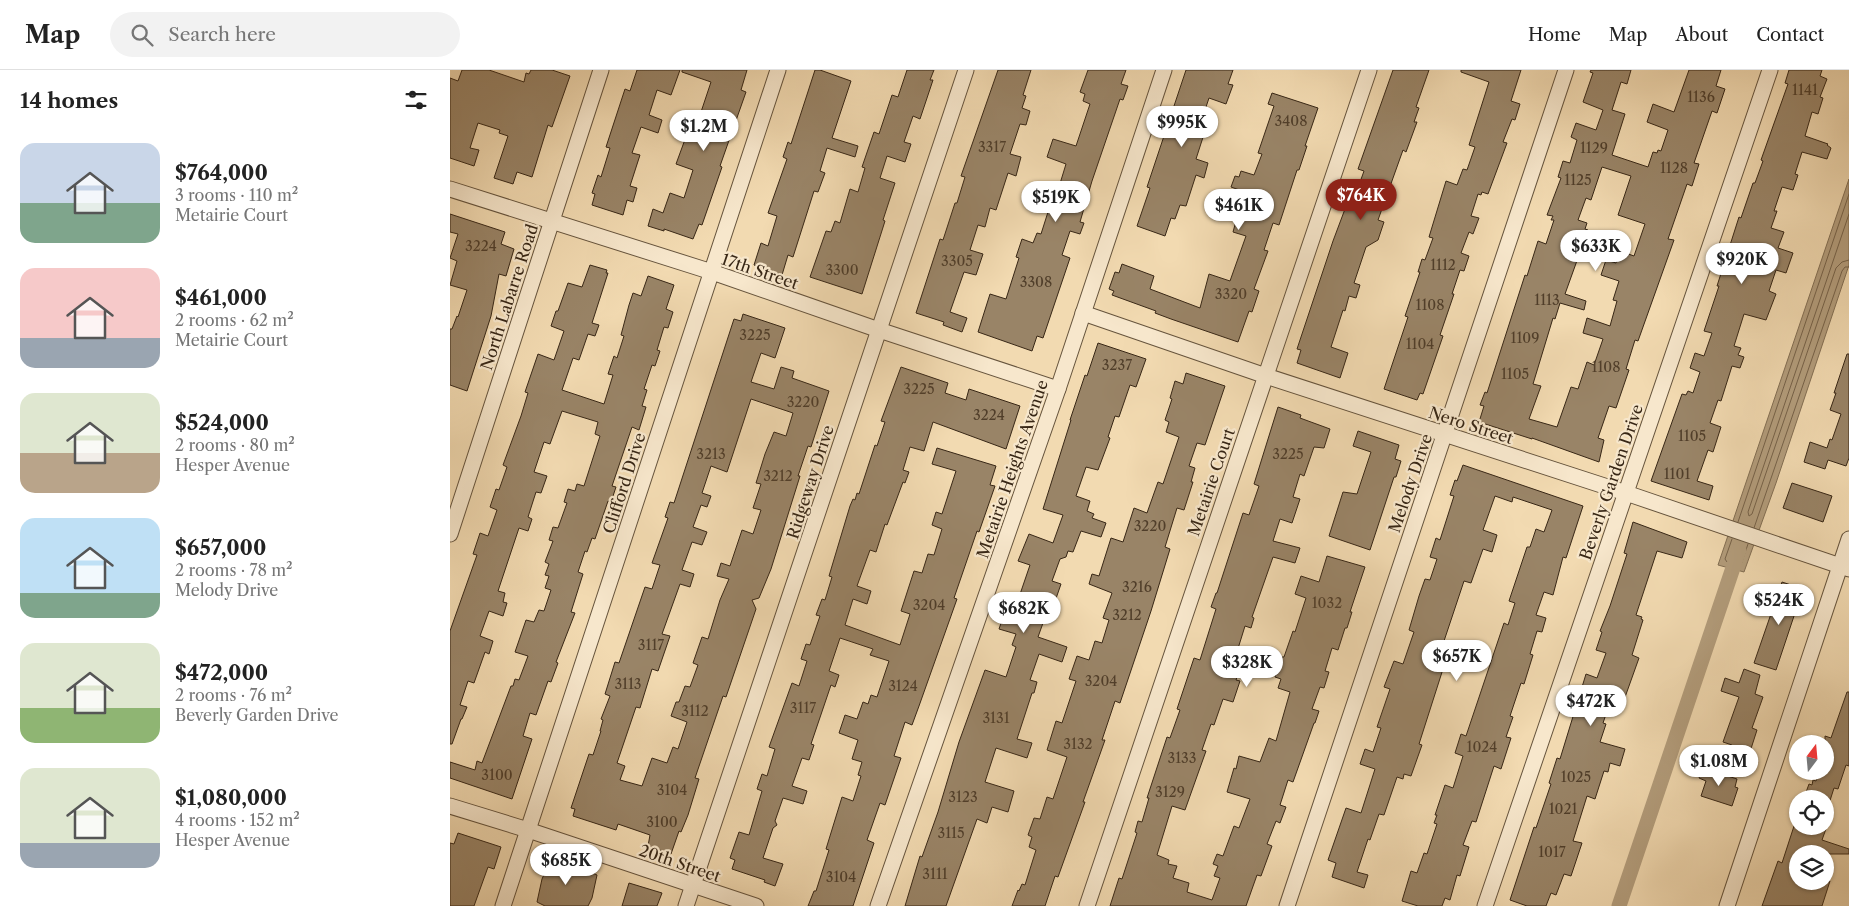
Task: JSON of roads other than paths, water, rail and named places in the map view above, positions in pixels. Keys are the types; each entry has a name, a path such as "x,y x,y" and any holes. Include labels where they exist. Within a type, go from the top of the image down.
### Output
{"street":[{"name":"North Labarre Road","path":"450,534 601,70"},
{"name":"Clifford Drive","path":"503,906 778,70"},
{"name":"Ridgeway Drive","path":"686,906 966,70"},
{"name":"Metairie Heights Avenue","path":"878,906 1084,313 1164,70"},
{"name":"Metairie Court","path":"1087,906 1369,70"},
{"name":"Melody Drive","path":"1287,906 1566,70"},
{"name":"Beverly Garden Drive","path":"1486,906 1770,70"},
{"name":"17th Street","path":"450,189 712,272 1058,389"},
{"name":"Nero Street","path":"1084,313 1266,376 1626,493 1844,567"},
{"path":"1726,906 1844,567 1849,539"},
{"name":"20th Street","path":"450,806 756,906"}],"water":[{"path":"1849,179 1849,265 1776,483 1744,572 1718,565"}],"waterway":[{"path":"1619,906 1739,550"}]}
